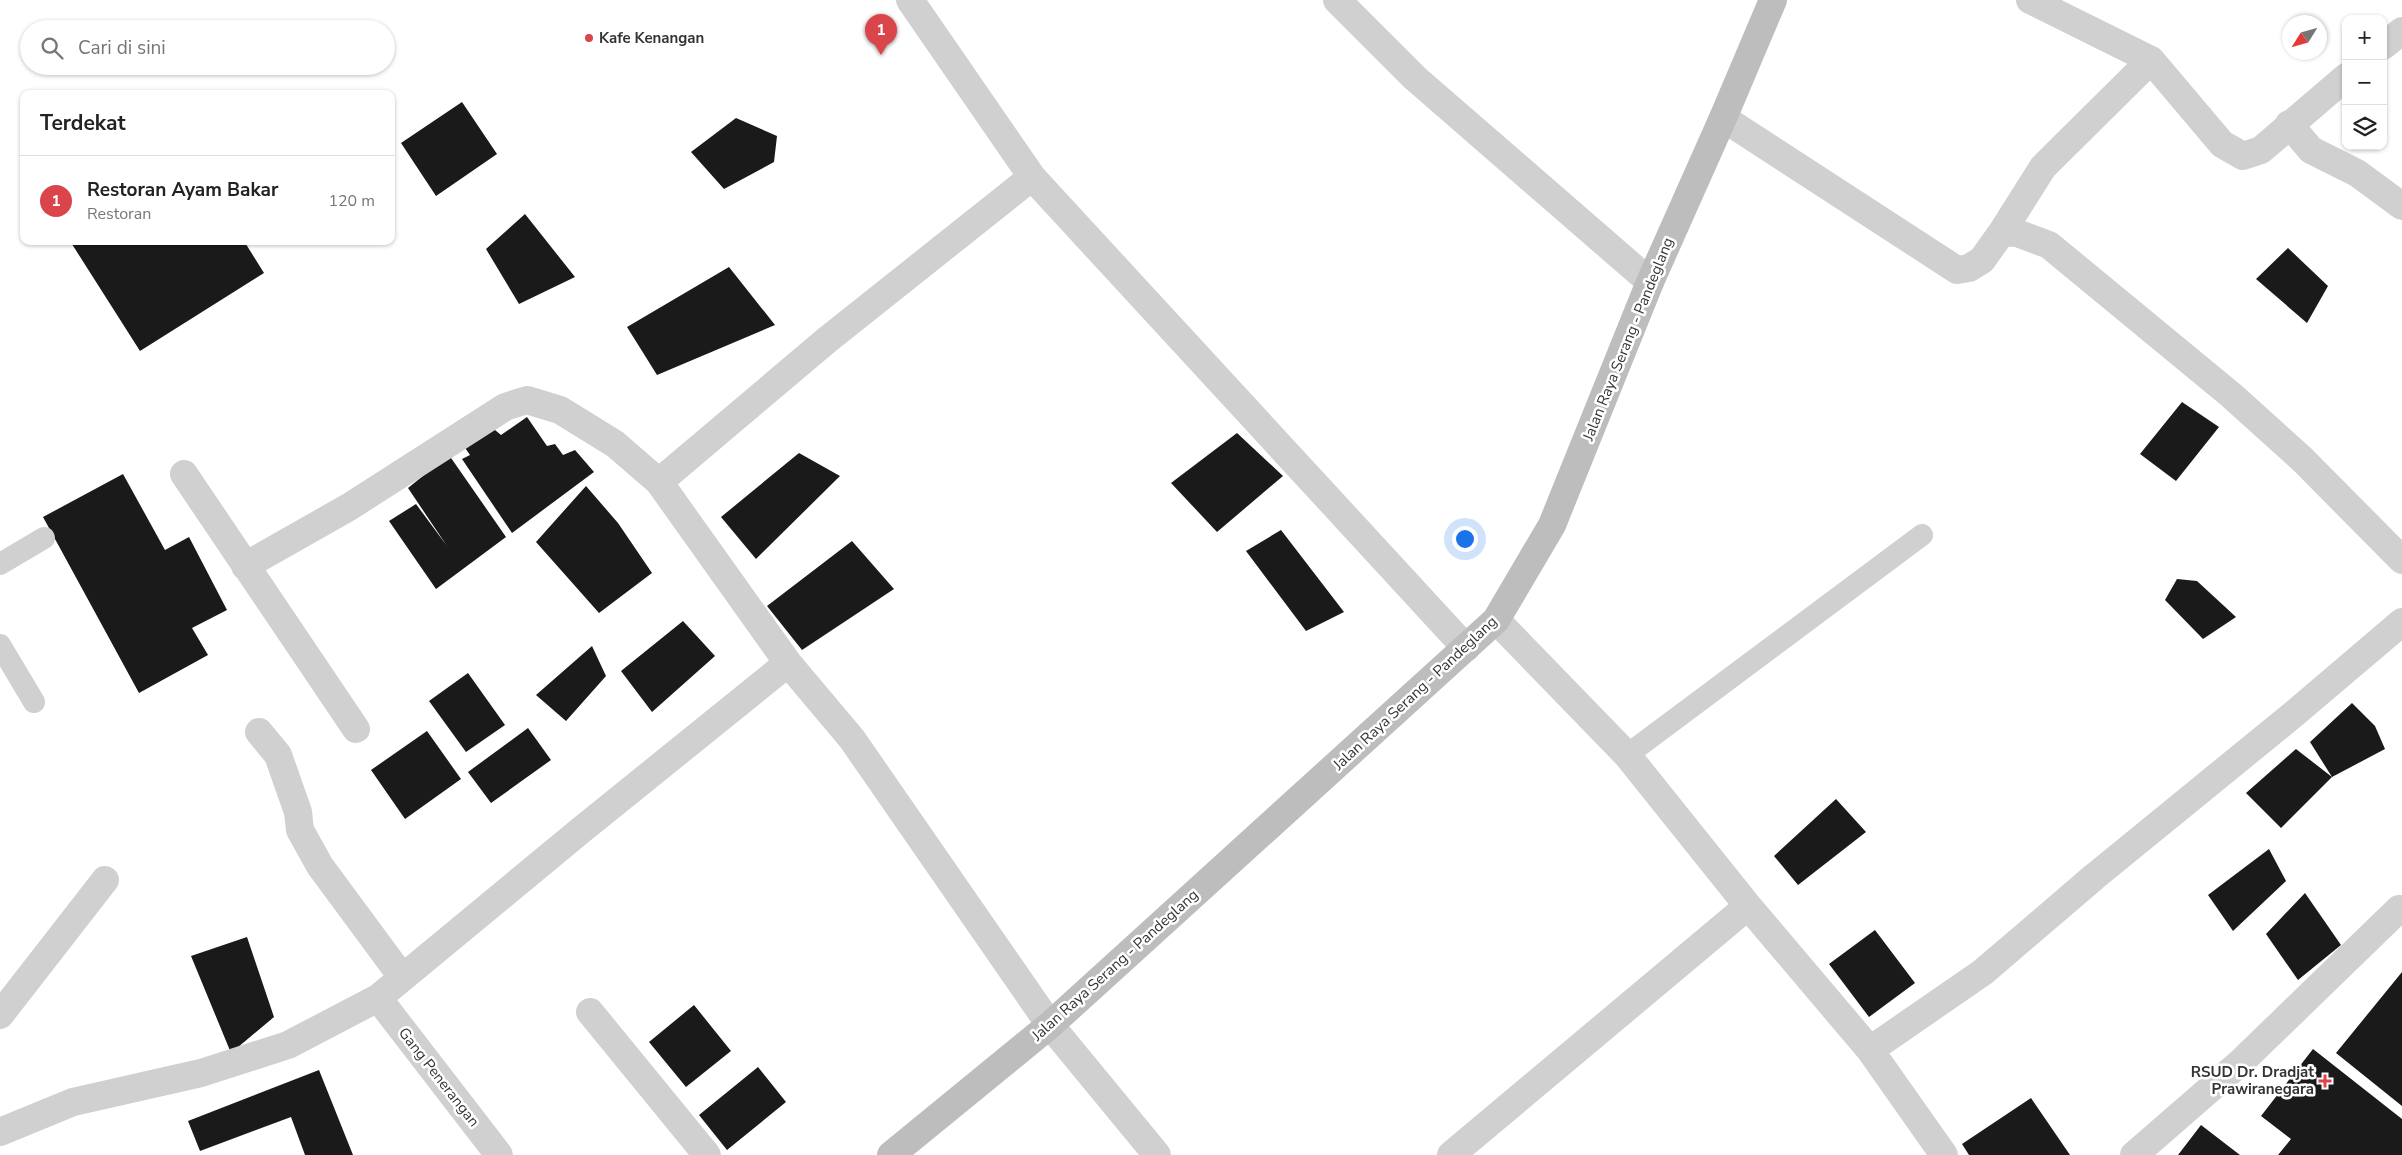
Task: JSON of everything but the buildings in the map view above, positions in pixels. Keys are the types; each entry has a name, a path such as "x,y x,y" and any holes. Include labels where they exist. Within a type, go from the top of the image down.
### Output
{"main road":[{"name":"Jalan Raya Serang - Pandeglang","path":"891,1155 1050,1025 1496,620 1552,525 1650,282 1773,0"}],"street":[{"path":"910,0 1032,177 1466,648"},
{"path":"1337,0 1415,78 1650,282"},
{"path":"2030,0 2151,60 2222,144 2243,156 2261,150 2342,80"},
{"path":"2387,43 2402,30"},
{"path":"1723,118 1957,270 1969,268 1982,260 2043,167 2151,60"},
{"path":"2289,124 2311,150 2357,173 2401,203"},
{"path":"659,482 827,340 1032,177"},
{"path":"2002,232 2017,234 2049,244 2231,395 2302,460 2402,560"},
{"path":"245,566 349,507 505,407 527,400 560,410 615,444 659,482 788,663 852,739 1050,1025 1157,1155"},
{"path":"184,474 356,729"},
{"path":"1496,620 1628,755 1748,906 1870,1050 1944,1155"},
{"path":"1870,1050 1983,972 2094,877 2295,713 2402,622"},
{"path":"0,1132 73,1102 201,1073 288,1044 378,998 788,663"},
{"path":"259,732 278,755 298,812 300,830 320,866 402,977"},
{"path":"0,1015 106,880"},
{"path":"1451,1155 1748,906"},
{"path":"2134,1155 2240,1062 2399,909"},
{"name":"Gang Penerangan","path":"378,998 499,1155"},
{"path":"590,1012 708,1155"}],"lane":[{"path":"1628,755 1922,535"},
{"path":"0,564 44,538"},
{"path":"0,645 34,702"}],"place":[{"name":"Kafe Kenangan","path":"589,38"},
{"name":"Restoran Ayam Bakar","path":"881,55"},
{"name":"RSUD Dr. Dradjat Prawiranegara","path":"2325,1081"}]}
